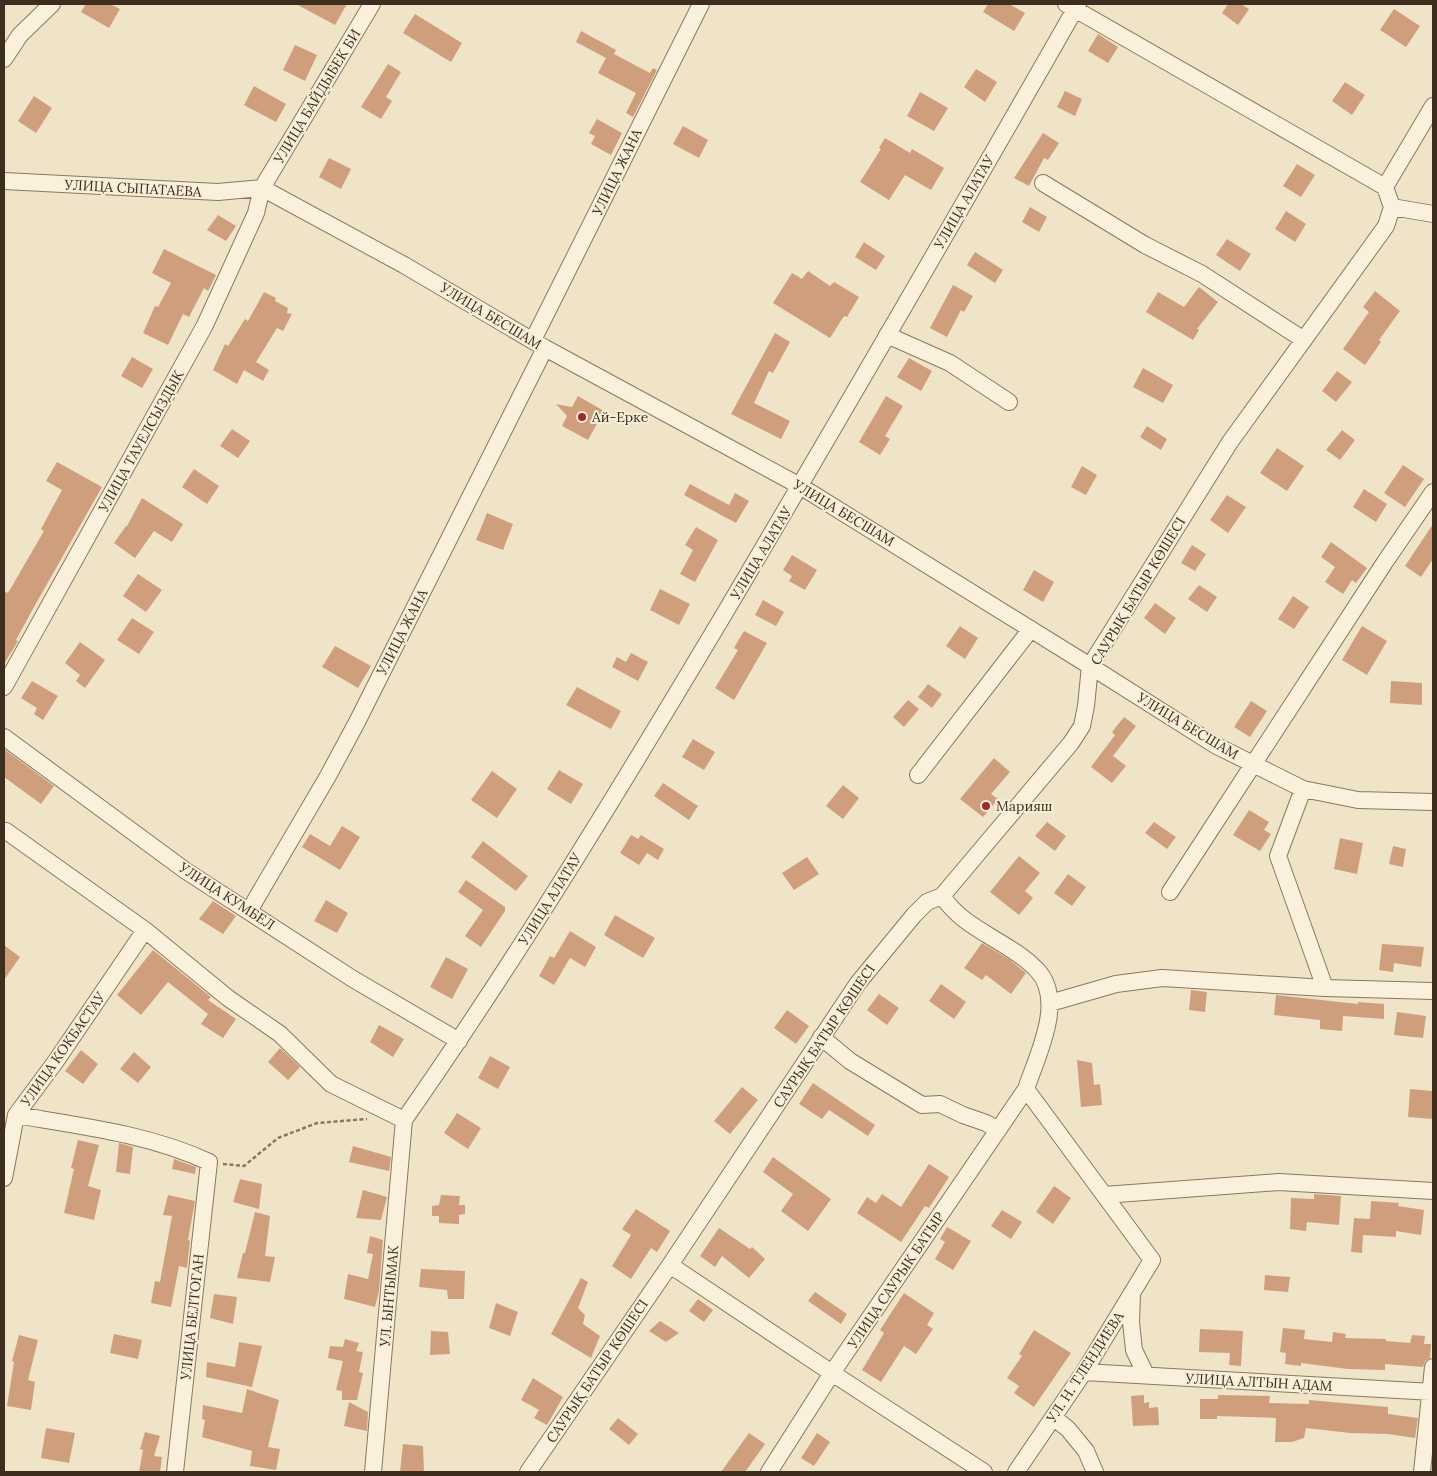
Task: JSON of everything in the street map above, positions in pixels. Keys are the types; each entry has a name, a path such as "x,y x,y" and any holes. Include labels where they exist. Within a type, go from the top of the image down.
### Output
{"street":[{"path":"4,59 20,35 52,4"},
{"name":"УЛИЦА БАЙДЫБЕК БИ","path":"262,188 372,4"},
{"name":"УЛИЦА ЖАНА","path":"249,911 349,737 701,4"},
{"path":"1073,6 1385,187 1392,207 1433,214"},
{"name":"УЛИЦА АЛАТАУ","path":"404,1120 459,1041 628,775 800,486 1073,6"},
{"path":"1385,187 1433,106"},
{"name":"УЛИЦА СЫПАТАЕВА","path":"4,182 218,192 262,188"},
{"path":"1043,183 1145,245 1202,274 1304,340"},
{"name":"УЛИЦА БЕСШАМ","path":"262,188 404,265 539,344 800,486 1215,745 1303,788 1358,800 1433,802"},
{"name":"УЛИЦА ТАУЕЛСЫЗДЫК","path":"4,687 205,325 256,214 262,188"},
{"name":"САУРЫҚ БАТЫР КӨШЕСІ","path":"528,1472 670,1265 858,983 914,915 928,902 942,896 1071,742 1082,726 1090,666 1230,442 1386,226 1392,207"},
{"path":"887,335 950,363 1010,402"},
{"path":"1170,892 1385,562 1433,492"},
{"path":"918,775 1031,629"},
{"name":"УЛИЦА КУМБЕЛ","path":"4,737 186,871 353,978 459,1041"},
{"path":"1303,788 1278,856 1325,988"},
{"path":"6,831 145,930 228,998 280,1034 331,1084 404,1120"},
{"path":"942,896 950,908 963,920 1027,960 1039,972 1047,987 1050,1003 1116,984 1162,978 1325,988 1433,991"},
{"name":"УЛИЦА КОКБАСТАУ","path":"4,1178 16,1115 56,1061 145,930"},
{"name":"УЛИЦА САУРЫК БАТЫР","path":"769,1472 832,1374 1026,1089 1048,1021 1050,1003"},
{"path":"821,1037 850,1062 922,1105 940,1104 998,1130"},
{"path":"1026,1089 1104,1195 1279,1182 1433,1191"},
{"path":"16,1115 104,1130 155,1142 209,1162"},
{"name":"УЛ. ЫНТЫМАК","path":"373,1472 404,1120"},
{"name":"УЛИЦА БЕЛТОГАН","path":"175,1472 209,1162"},
{"name":"УЛ. Н. ТЛЕНДИЕВА","path":"1016,1472 1084,1372 1152,1260 1104,1195"},
{"path":"670,1265 832,1374 984,1472"},
{"path":"1133,1291 1131,1322 1134,1350 1146,1375"},
{"path":"1422,1472 1432,1392 1433,1367"},
{"name":"УЛИЦА АЛТЫН АДАМ","path":"1084,1372 1432,1392"},
{"path":"1053,1417 1068,1429 1086,1450 1095,1472"}],"path":[{"path":"209,1162 244,1166 278,1138 317,1123 372,1119"}],"building":[{"path":"86,4 110,4 120,9 109,28 81,12"},
{"path":"296,4 347,4 335,25"},
{"path":"988,4 1009,4 1025,13 1014,31 983,12"},
{"path":"1228,4 1241,4 1249,9 1238,25 1222,13"},
{"path":"1394,9 1420,26 1406,47 1380,30"},
{"path":"415,14 462,43 451,62 403,33"},
{"path":"581,31 616,50 614,54 650,73 653,68 657,70 633,117 626,113 636,93 598,73 606,58 576,42"},
{"path":"1098,34 1118,47 1108,63 1088,51"},
{"path":"295,45 317,55 305,81 283,70"},
{"path":"388,64 401,72 386,97 392,101 381,119 361,107"},
{"path":"976,69 997,82 985,102 964,87"},
{"path":"1345,82 1365,95 1352,115 1332,101"},
{"path":"254,86 286,104 276,122 244,105"},
{"path":"1065,91 1082,99 1075,116 1057,107"},
{"path":"920,92 948,108 934,131 907,116"},
{"path":"34,96 52,108 36,133 18,121"},
{"path":"597,119 622,133 611,155 591,144 595,136 589,133"},
{"path":"683,126 708,140 699,158 673,144"},
{"path":"1043,133 1059,143 1048,160 1044,158 1029,186 1014,178"},
{"path":"885,138 910,153 912,149 944,168 931,190 905,175 889,200 860,182 881,149 879,148"},
{"path":"329,158 351,169 341,189 319,177"},
{"path":"1297,164 1315,175 1301,197 1283,186"},
{"path":"1030,207 1047,217 1039,232 1022,222"},
{"path":"1286,211 1306,224 1295,242 1275,229"},
{"path":"218,215 236,226 226,241 207,230"},
{"path":"1227,239 1251,254 1240,271 1216,255"},
{"path":"864,242 885,256 876,270 855,257"},
{"path":"164,249 216,275 208,291 204,288 189,317 183,314 168,345 143,333 155,306 158,307 171,283 152,273"},
{"path":"975,252 1003,270 995,283 967,265"},
{"path":"808,271 830,286 834,282 859,297 847,317 844,316 830,338 773,303 792,273 802,279"},
{"path":"953,285 973,296 964,312 961,310 947,337 930,328"},
{"path":"1199,287 1218,302 1197,329 1199,330 1193,340 1146,312 1158,292 1184,307"},
{"path":"1375,291 1400,311 1379,340 1381,342 1365,365 1343,349 1369,312 1363,307"},
{"path":"264,292 276,298 275,301 288,308 287,313 292,314 283,331 277,328 256,362 269,370 263,381 244,370 237,384 213,370 225,344 228,346 245,319 248,321"},
{"path":"775,333 790,342 773,373 769,371 754,403 790,421 781,439 731,414"},
{"path":"132,357 153,369 142,388 121,376"},
{"path":"909,358 932,371 921,391 897,377"},
{"path":"1143,368 1173,385 1163,403 1133,387"},
{"path":"1337,371 1352,382 1336,402 1322,391"},
{"path":"578,396 604,411 588,440 562,426 567,416 556,404 572,407"},
{"path":"886,396 903,406 885,436 890,439 880,455 859,442"},
{"path":"1147,426 1167,439 1161,450 1140,437"},
{"path":"232,429 250,441 238,458 220,446"},
{"path":"1342,430 1355,440 1340,460 1326,450"},
{"path":"1277,448 1304,466 1287,491 1260,473"},
{"path":"57,462 102,487 4,664 4,591 8,593 44,531 41,529 62,490 46,481"},
{"path":"1403,465 1424,479 1405,507 1384,493"},
{"path":"1082,466 1097,475 1086,495 1071,487"},
{"path":"194,469 219,486 207,504 182,487"},
{"path":"690,484 729,505 735,493 749,501 736,523 684,495"},
{"path":"1364,489 1387,504 1376,522 1353,507"},
{"path":"1227,495 1246,507 1228,533 1210,520"},
{"path":"142,498 183,524 172,542 154,531 135,558 114,543 127,526"},
{"path":"487,513 513,524 503,550 476,540"},
{"path":"1433,524 1433,559 1421,577 1405,566"},
{"path":"696,527 718,540 695,582 680,574 693,550 685,545"},
{"path":"1331,542 1367,568 1356,583 1352,580 1343,594 1325,582 1335,567 1321,557"},
{"path":"1192,545 1206,554 1195,571 1181,563"},
{"path":"792,555 817,570 805,590 789,581 792,576 783,570"},
{"path":"1034,570 1054,582 1043,602 1023,590"},
{"path":"138,574 162,590 146,612 123,596"},
{"path":"1199,585 1217,597 1207,612 1188,599"},
{"path":"660,589 690,604 679,625 650,610"},
{"path":"1293,596 1309,607 1294,629 1278,619"},
{"path":"763,600 784,612 776,626 755,615"},
{"path":"1155,603 1176,618 1165,634 1144,618"},
{"path":"132,618 154,632 139,654 117,640"},
{"path":"960,626 978,638 965,659 946,646"},
{"path":"1362,626 1387,641 1367,675 1342,660"},
{"path":"744,631 767,643 734,700 715,688 738,650 734,648"},
{"path":"80,642 105,660 85,688 76,681 80,675 65,663"},
{"path":"335,646 371,666 358,688 322,667"},
{"path":"631,653 648,662 638,681 612,667 617,657 626,662"},
{"path":"32,681 58,696 43,720 34,714 37,708 21,698"},
{"path":"1391,681 1422,683 1422,705 1390,703"},
{"path":"928,684 942,694 932,708 918,697"},
{"path":"577,687 621,711 611,729 566,705"},
{"path":"908,700 919,709 904,727 893,717"},
{"path":"1251,701 1267,711 1250,737 1234,727"},
{"path":"1124,717 1136,726 1113,756 1126,766 1112,783 1091,767 1115,735 1112,732"},
{"path":"693,739 715,752 704,770 682,757"},
{"path":"4,749 54,786 41,804 4,777"},
{"path":"994,758 1010,772 991,794 998,799 983,817 960,799"},
{"path":"559,770 583,784 571,804 547,789"},
{"path":"492,771 517,789 497,818 471,800"},
{"path":"663,783 698,806 689,820 654,796"},
{"path":"843,785 859,798 843,819 826,806"},
{"path":"1249,810 1269,822 1264,830 1271,834 1260,851 1233,835"},
{"path":"1047,822 1066,836 1055,851 1035,836"},
{"path":"1154,822 1176,837 1167,849 1145,833"},
{"path":"342,826 360,837 340,870 302,847 310,834 330,846"},
{"path":"631,835 638,839 641,835 664,849 658,860 647,853 639,865 620,853"},
{"path":"1340,838 1363,843 1357,874 1334,869"},
{"path":"483,841 528,876 516,891 471,857"},
{"path":"1393,846 1406,849 1403,867 1389,864"},
{"path":"1019,856 1040,873 1025,891 1033,898 1019,915 990,892"},
{"path":"807,857 819,874 794,890 782,873"},
{"path":"1068,874 1086,887 1072,906 1054,893"},
{"path":"466,880 505,907 505,911 481,947 465,936 483,910 458,892"},
{"path":"326,900 348,913 337,933 314,921"},
{"path":"213,901 236,916 223,934 199,919"},
{"path":"615,915 655,938 643,958 604,935"},
{"path":"570,931 596,947 585,967 570,958 554,985 539,976 550,956 554,958"},
{"path":"982,943 1010,960 1026,973 1011,994 986,975 982,980 964,968"},
{"path":"1382,944 1424,947 1421,967 1394,963 1393,972 1379,970"},
{"path":"4,945 20,957 4,980"},
{"path":"153,950 211,997 208,1000 236,1019 223,1038 201,1024 208,1014 168,982 141,1015 117,995"},
{"path":"446,957 468,969 452,999 430,987"},
{"path":"941,984 966,1002 954,1019 929,1001"},
{"path":"1191,990 1207,992 1205,1012 1189,1010"},
{"path":"879,994 899,1008 887,1025 867,1010"},
{"path":"1276,995 1358,1004 1358,1002 1384,1004 1384,1019 1343,1016 1342,1031 1320,1029 1320,1020 1274,1015"},
{"path":"787,1010 809,1026 796,1044 774,1028"},
{"path":"1397,1012 1426,1016 1423,1038 1394,1035"},
{"path":"379,1025 404,1039 393,1057 370,1042"},
{"path":"280,1048 300,1067 288,1080 268,1062"},
{"path":"81,1050 98,1064 83,1084 65,1071"},
{"path":"134,1052 151,1067 138,1083 120,1069"},
{"path":"490,1056 510,1067 498,1089 478,1078"},
{"path":"1077,1060 1092,1063 1094,1085 1100,1084 1102,1105 1081,1107"},
{"path":"813,1083 875,1125 868,1136 829,1110 822,1119 799,1104"},
{"path":"742,1087 758,1100 730,1134 714,1121"},
{"path":"1410,1089 1433,1091 1433,1119 1408,1117"},
{"path":"457,1113 481,1128 468,1149 444,1133"},
{"path":"78,1140 99,1145 88,1186 101,1190 94,1220 64,1213 74,1169 71,1168"},
{"path":"119,1143 133,1147 130,1174 116,1172"},
{"path":"353,1146 391,1157 389,1171 349,1162"},
{"path":"773,1157 831,1199 808,1231 781,1211 793,1194 763,1172"},
{"path":"174,1159 196,1167 195,1174 172,1169"},
{"path":"929,1164 949,1177 929,1208 925,1206 901,1242 857,1213 867,1197 876,1203 882,1194 901,1207"},
{"path":"240,1179 262,1184 259,1209 233,1202"},
{"path":"1054,1186 1071,1198 1053,1224 1036,1212"},
{"path":"363,1190 387,1197 381,1220 356,1218"},
{"path":"1314,1194 1341,1196 1339,1225 1307,1222 1306,1231 1290,1229 1291,1198 1314,1199"},
{"path":"168,1195 195,1201 188,1240 190,1241 187,1268 179,1266 171,1307 151,1303 155,1281 160,1282 172,1216 163,1215"},
{"path":"441,1195 460,1196 459,1205 465,1205 465,1214 459,1215 459,1224 439,1223 439,1216 432,1216 432,1206 439,1205"},
{"path":"1371,1201 1399,1203 1398,1206 1424,1210 1421,1235 1396,1231 1396,1237 1363,1235 1362,1253 1351,1252 1354,1218 1370,1219"},
{"path":"636,1209 670,1231 657,1252 651,1248 631,1279 612,1266 631,1235 622,1229"},
{"path":"1002,1210 1022,1222 1011,1239 991,1226"},
{"path":"255,1212 270,1216 265,1256 275,1257 270,1282 237,1278"},
{"path":"947,1227 971,1241 953,1270 935,1259 945,1242 940,1239"},
{"path":"719,1228 750,1249 752,1247 765,1259 749,1278 722,1256 715,1267 700,1256"},
{"path":"370,1236 383,1240 379,1291 375,1307 344,1299 348,1274 368,1279 373,1254 367,1253"},
{"path":"421,1269 465,1271 464,1299 448,1299 447,1290 419,1287"},
{"path":"1265,1275 1290,1277 1288,1292 1264,1290"},
{"path":"581,1278 588,1282 578,1308 585,1315 583,1324 600,1336 591,1358 551,1334"},
{"path":"815,1292 847,1314 841,1324 808,1301"},
{"path":"904,1293 934,1313 927,1325 933,1329 916,1354 904,1346 881,1382 862,1370 884,1333 880,1330"},
{"path":"214,1294 237,1297 233,1324 210,1318"},
{"path":"698,1299 713,1310 704,1322 689,1311"},
{"path":"496,1303 518,1312 510,1336 489,1328"},
{"path":"660,1321 679,1333 666,1342 649,1331"},
{"path":"1283,1328 1305,1330 1304,1339 1332,1342 1333,1332 1346,1334 1345,1338 1386,1339 1386,1341 1410,1343 1412,1335 1425,1336 1424,1344 1431,1344 1430,1358 1425,1361 1423,1367 1385,1364 1385,1370 1348,1369 1301,1363 1301,1366 1285,1364 1286,1353 1280,1352"},
{"path":"1200,1329 1243,1331 1241,1366 1229,1365 1230,1353 1199,1352"},
{"path":"1034,1330 1071,1353 1034,1407 1014,1393 1019,1386 1007,1378 1022,1356 1019,1354"},
{"path":"431,1331 448,1332 450,1354 430,1355"},
{"path":"114,1334 142,1340 138,1359 110,1353"},
{"path":"19,1335 38,1340 28,1380 35,1382 31,1410 7,1406 14,1362 12,1361"},
{"path":"345,1339 359,1343 356,1351 363,1352 359,1372 363,1373 357,1400 342,1400 342,1391 336,1390 343,1361 328,1358 330,1346 343,1347"},
{"path":"239,1342 262,1346 252,1387 206,1377 207,1362 235,1367"},
{"path":"533,1378 563,1397 547,1425 534,1418 539,1410 521,1400"},
{"path":"247,1389 279,1400 268,1447 280,1449 276,1470 250,1466 252,1451 202,1437 205,1420 202,1419 203,1405 242,1413"},
{"path":"1144,1395 1144,1403 1149,1402 1149,1408 1158,1407 1159,1425 1133,1426 1131,1396"},
{"path":"1218,1395 1270,1396 1269,1403 1309,1404 1309,1400 1388,1407 1388,1414 1418,1418 1415,1438 1388,1434 1350,1433 1306,1428 1304,1438 1292,1442 1275,1442 1276,1418 1217,1416 1217,1419 1200,1419 1200,1399 1218,1399"},
{"path":"349,1402 368,1412 367,1431 344,1426"},
{"path":"618,1418 638,1434 629,1445 609,1429"},
{"path":"46,1428 75,1433 69,1463 41,1458"},
{"path":"145,1432 160,1436 154,1456 162,1457 160,1472 139,1472 143,1450 140,1449"},
{"path":"749,1433 765,1444 745,1472 721,1472"},
{"path":"817,1433 830,1442 814,1466 801,1458"},
{"path":"403,1444 423,1446 424,1472 400,1472"}],"place":[{"name":"Ай-Ерке","path":"582,417"},
{"name":"Марияш","path":"986,806"}]}
